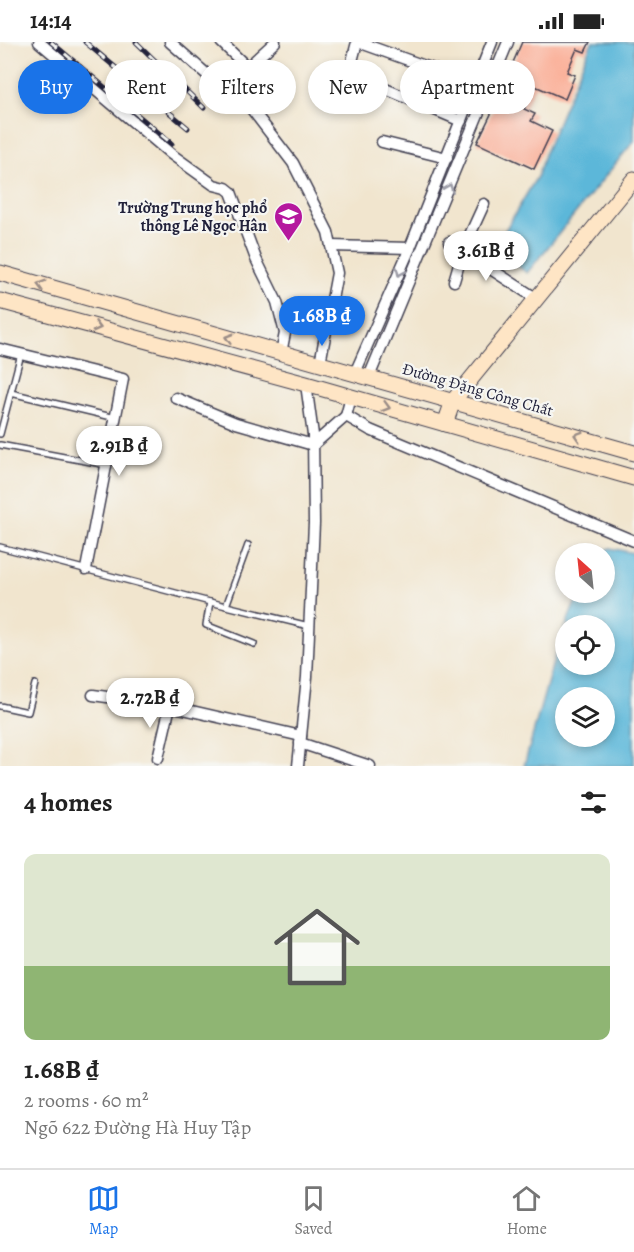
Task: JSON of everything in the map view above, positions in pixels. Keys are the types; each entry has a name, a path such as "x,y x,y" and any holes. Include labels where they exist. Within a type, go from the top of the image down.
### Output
{"main road":[{"path":"445,424 453,401 634,179"},
{"name":"Đường Đặng Công Chất","path":"0,273 634,453"},
{"path":"0,301 306,384 634,478"},
{"path":"262,372 274,351"}],"street":[{"path":"39,42 171,154 214,184 231,192 256,259 277,302 285,333 274,351"},
{"path":"221,42 240,60"},
{"path":"256,60 275,42"},
{"path":"353,60 358,42 408,60"},
{"path":"485,60 492,42"},
{"path":"362,375 468,140 508,42"},
{"path":"174,43 199,66"},
{"path":"388,90 461,121"},
{"path":"255,114 293,163 328,232 337,273 320,363"},
{"path":"362,375 464,114"},
{"path":"456,135 468,140"},
{"path":"382,142 447,158"},
{"path":"454,281 463,250 484,204"},
{"path":"449,242 537,299"},
{"path":"331,246 410,248"},
{"path":"0,349 123,379 86,569"},
{"path":"298,766 314,523 313,445 306,384"},
{"path":"313,445 346,416 351,397"},
{"path":"176,398 236,423 313,445"},
{"path":"346,416 370,430 634,541"},
{"path":"93,695 170,706 301,740 370,766"},
{"path":"158,758 170,706"}],"lane":[{"path":"0,434 21,354"},
{"path":"11,393 116,418"},
{"path":"0,446 107,465"},
{"path":"226,606 248,545"},
{"path":"0,547 309,626"},
{"path":"210,602 206,625 254,644"},
{"path":"0,706 28,712 35,684"}],"water":[{"path":"592,42 634,42 634,141 527,273 494,249 538,175 544,155"},
{"path":"615,549 634,553 634,766 524,766 555,656 555,675 615,675 615,615 570,615 575,603 615,603"}],"building":[{"path":"522,42 590,42 585,52 577,49 567,72 575,75 565,99 535,86 535,60 514,60"},
{"path":"491,114 535,114 531,121 552,131 534,169 477,143"}],"railway":[{"path":"51,42 172,144"},
{"path":"85,42 188,128"},
{"path":"136,42 199,103"}],"place":[{"name":"Trường Trung học phổ thông Lê Ngọc Hân","path":"288,242"}]}
